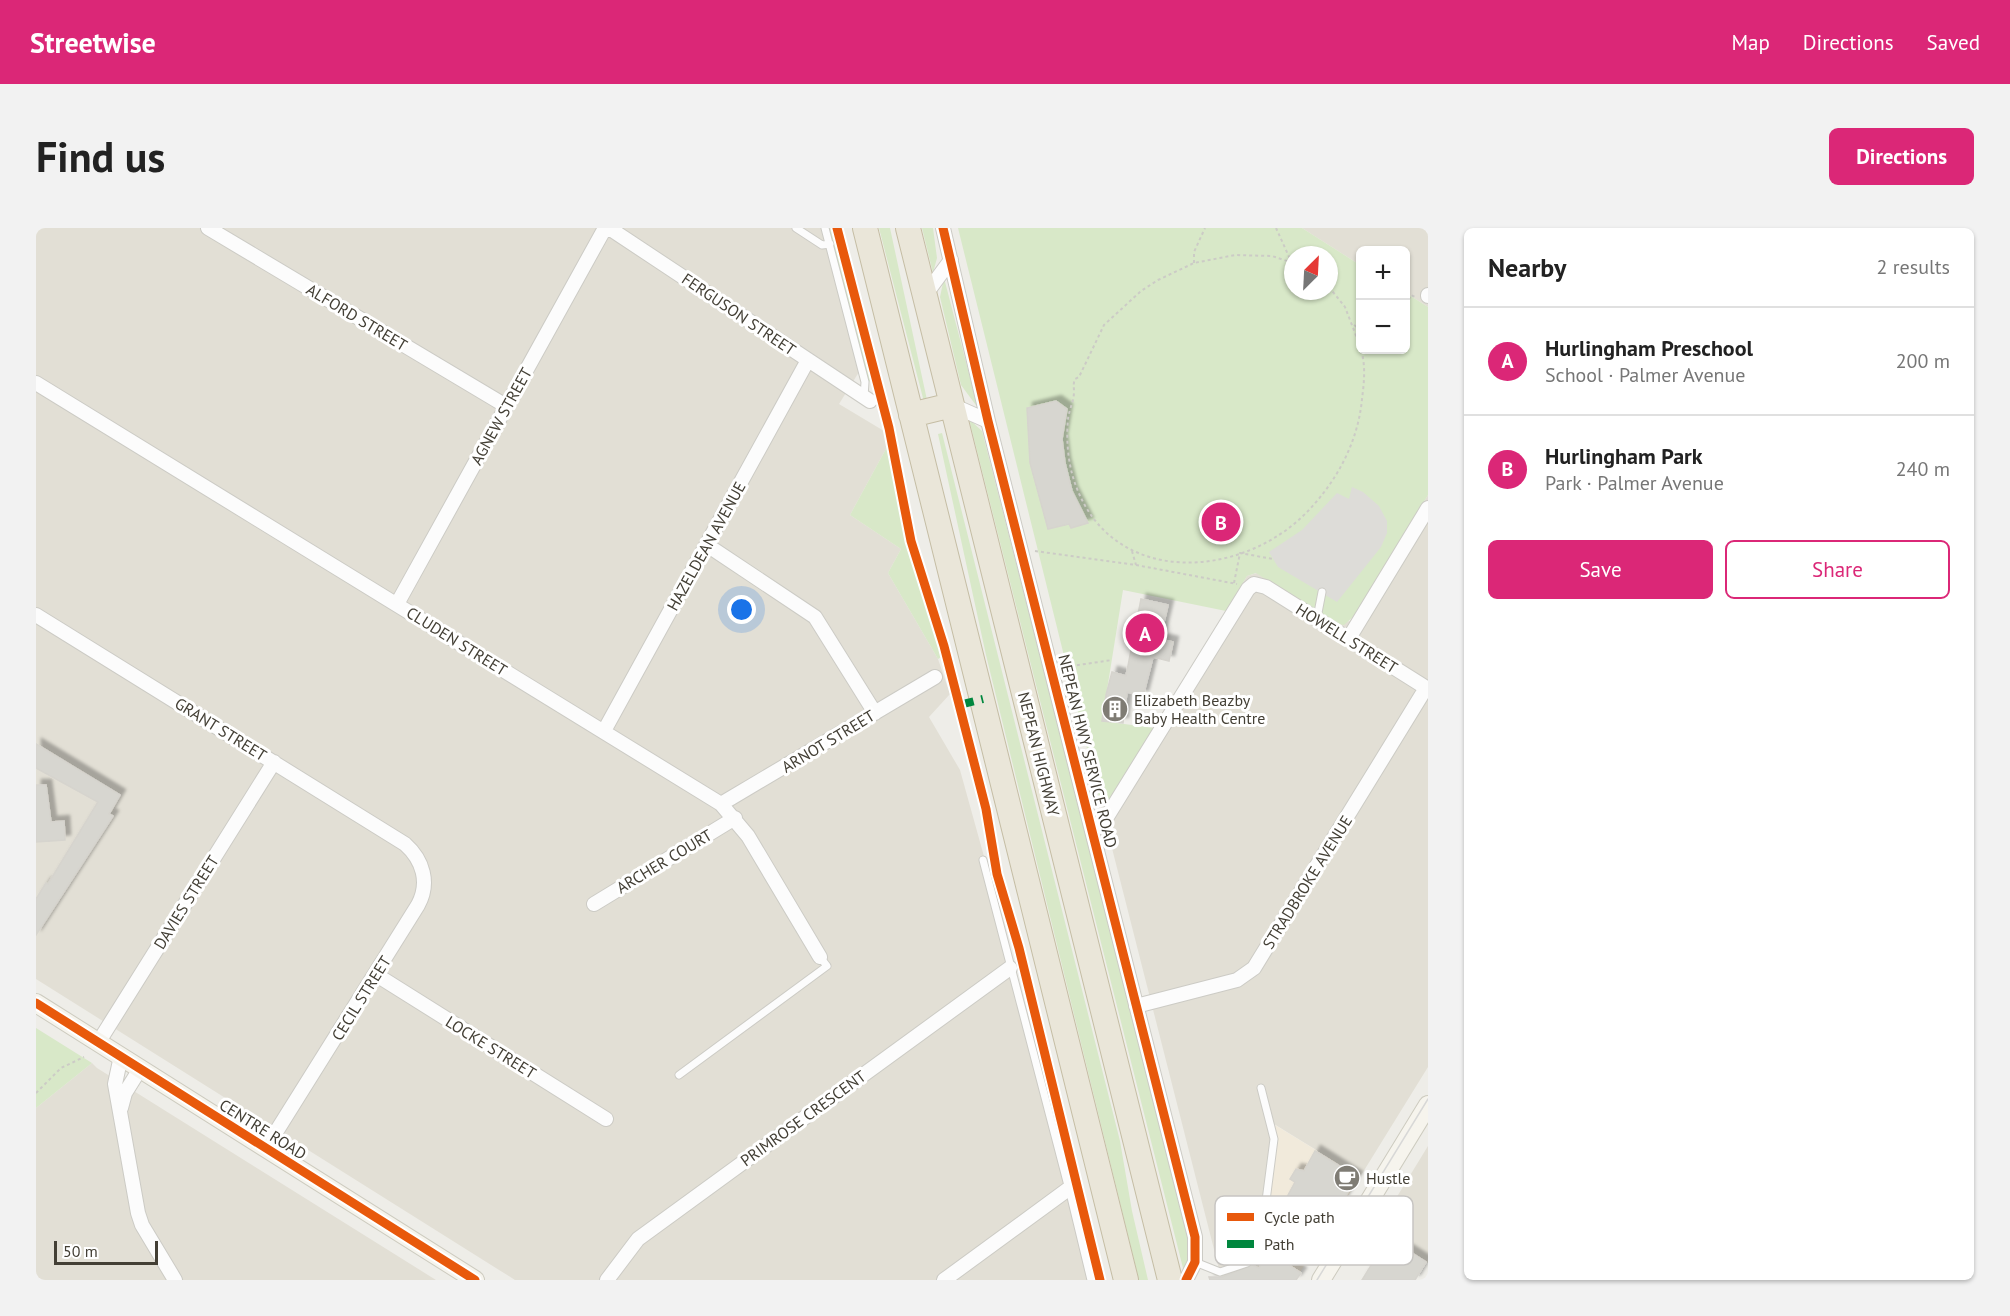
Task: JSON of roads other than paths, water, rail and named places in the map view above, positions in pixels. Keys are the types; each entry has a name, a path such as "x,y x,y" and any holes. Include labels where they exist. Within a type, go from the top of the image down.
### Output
{"highway":[{"path":"865,228 1126,1280"},
{"name":"NEPEAN HIGHWAY","path":"908,228 1165,1274"},
{"path":"911,415 952,405"}],"main road":[{"name":"CENTRE ROAD","path":"36,1003 475,1280"},
{"path":"1373,1196 1428,1106"},
{"path":"1321,1280 1330,1265"}],"street":[{"name":"ALFORD STREET","path":"208,228 506,406"},
{"name":"AGNEW STREET","path":"398,604 607,228"},
{"name":"FERGUSON STREET","path":"607,228 867,399"},
{"name":"NEPEAN HWY SERVICE ROAD","path":"943,228 988,421 1094,830 1195,1237 1194,1262 1186,1280"},
{"path":"925,295 951,260"},
{"name":"HAZELDEAN AVENUE","path":"604,731 808,360"},
{"name":"CLUDEN STREET","path":"36,383 721,804 735,818 820,957"},
{"path":"952,405 988,421"},
{"path":"1349,638 1428,507"},
{"path":"707,545 815,616 875,713"},
{"name":"HOWELL STREET","path":"1094,830 1105,820 1248,589 1257,583 1427,688"},
{"name":"GRANT STREET","path":"36,615 405,844"},
{"name":"ARNOT STREET","path":"721,804 935,677"},
{"name":"STRADBROKE AVENUE","path":"1136,1006 1237,980 1254,968 1427,688"},
{"name":"DAVIES STREET","path":"98,1042 274,762"},
{"name":"ARCHER COURT","path":"594,904 735,818"},
{"name":"CECIL STREET","path":"266,1148 418,905 425,882 419,861 405,844"},
{"name":"PRIMROSE CRESCENT","path":"608,1280 625,1253 638,1239 1011,968"},
{"name":"LOCKE STREET","path":"375,974 606,1119"},
{"path":"121,1056 115,1084 140,1219 175,1280"},
{"path":"121,1108 125,1093 140,1069"},
{"path":"944,1280 1067,1190"}],"lane":[{"path":"796,228 822,245 830,244"},
{"path":"825,228 865,382 867,399"},
{"path":"1317,618 1322,592"},
{"path":"982,860 1090,1280"},
{"path":"679,1075 826,966 820,957"},
{"path":"1261,1088 1274,1139 1267,1196"},
{"path":"1194,1262 1220,1272 1241,1265"}],"tram line":[{"path":"1369,1196 1428,1099"},
{"path":"1317,1280 1326,1265"}],"place":[{"name":"Hurlingham Park","path":"1221,522"},
{"name":"Hurlingham Preschool","path":"1145,633"},
{"name":"Elizabeth Beazby Baby Health Centre","path":"1115,709"},
{"name":"Hustle","path":"1347,1178"}]}
